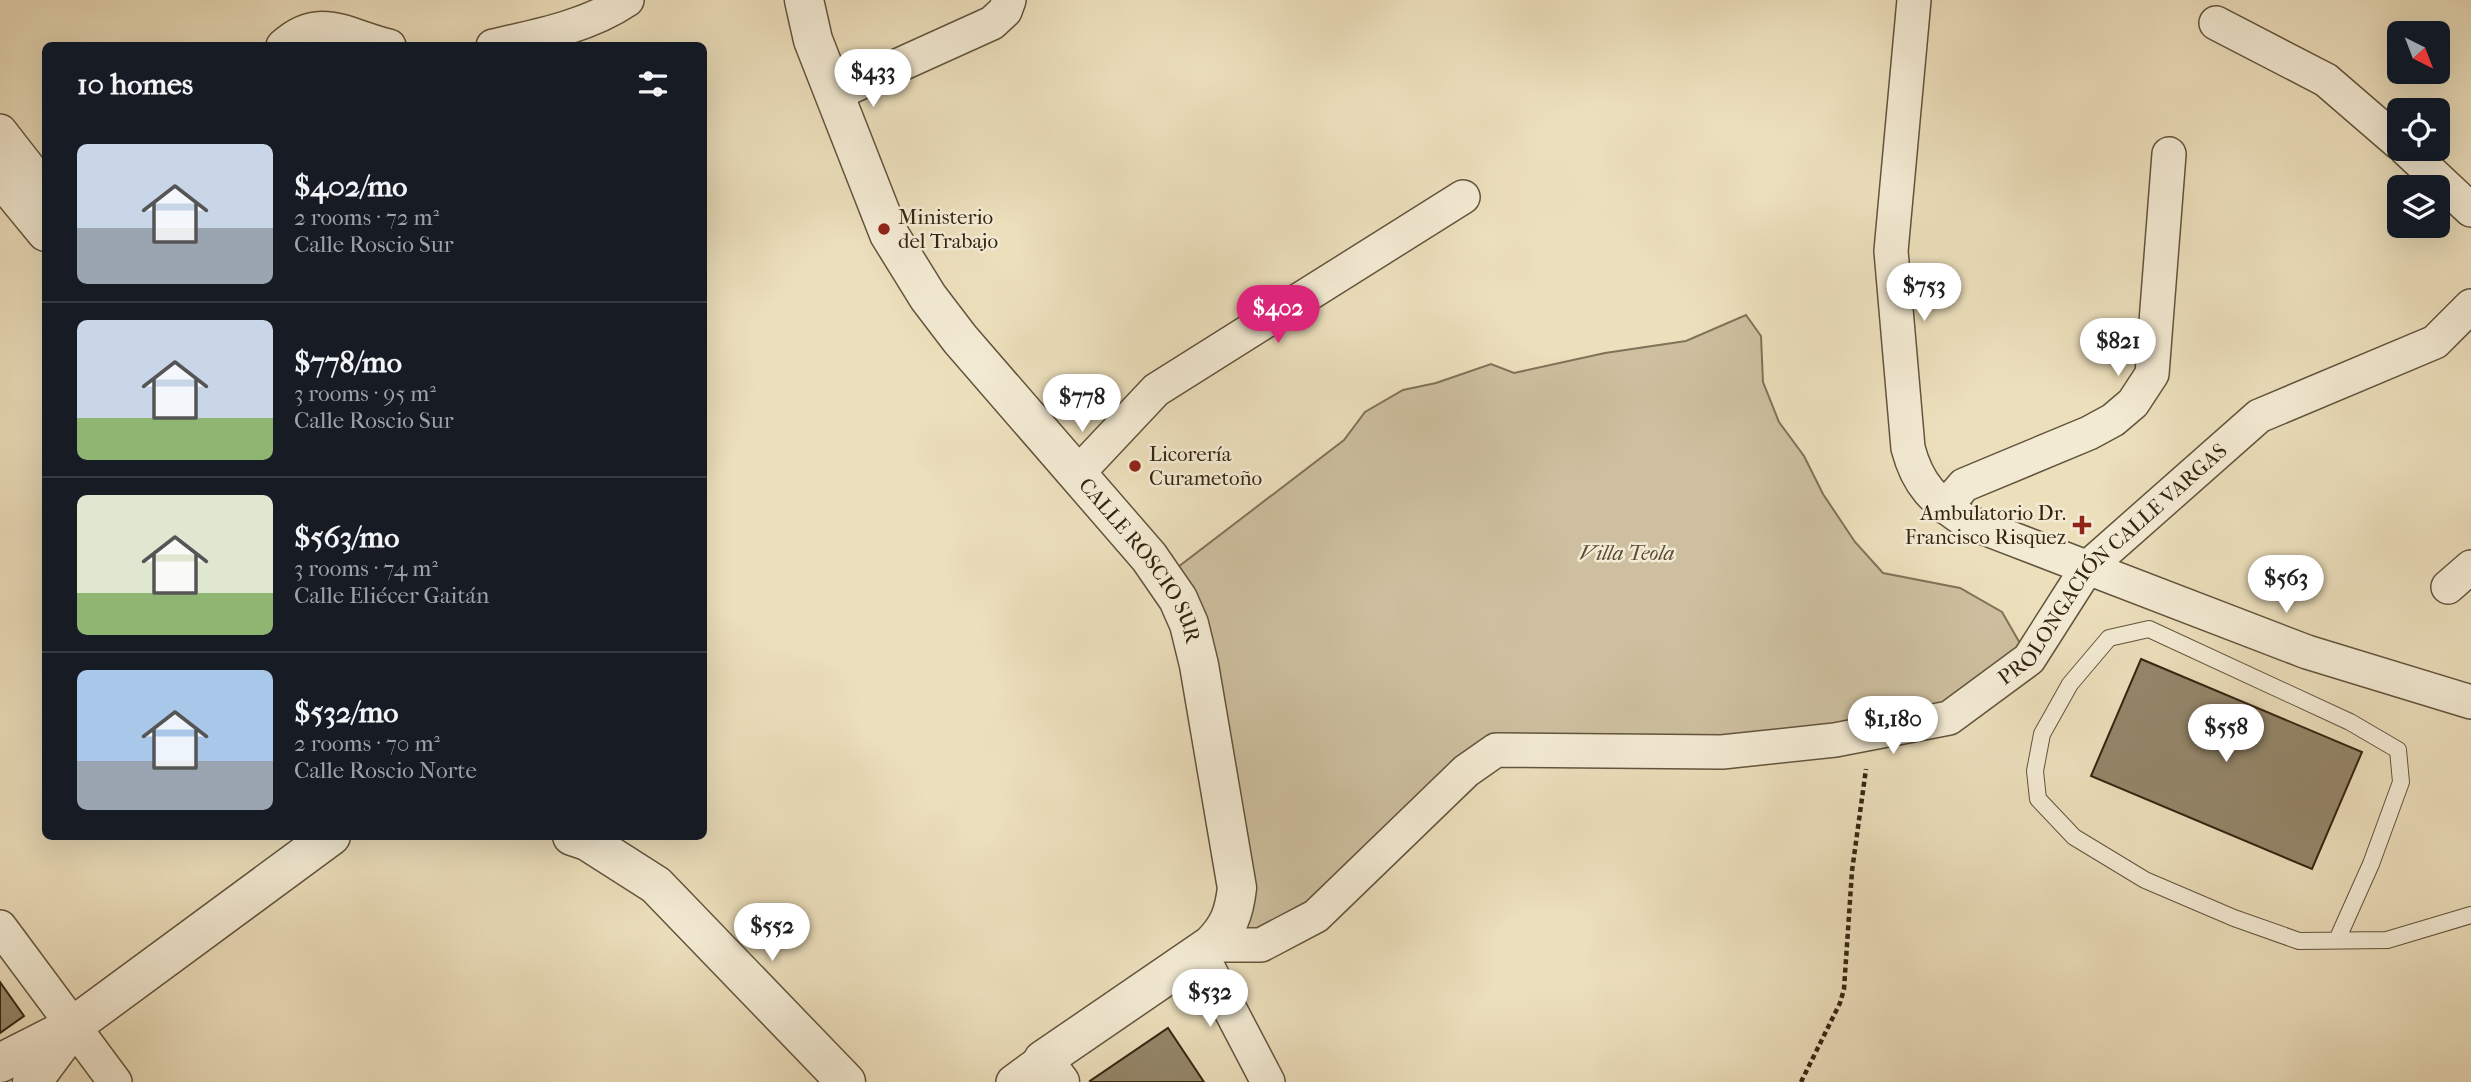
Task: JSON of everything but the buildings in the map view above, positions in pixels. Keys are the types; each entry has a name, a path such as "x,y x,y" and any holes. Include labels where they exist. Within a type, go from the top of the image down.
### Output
{"street":[{"path":"509,42 563,29 627,0"},
{"name":"CALLE ROSCIO SUR","path":"804,0 813,40 889,234 928,297 952,328 1165,577 1189,624 1199,665 1237,888 1233,915 1224,932 1206,948 1052,1071"},
{"path":"835,94 992,23 1005,11 1009,0"},
{"path":"1914,0 1891,251 1908,448 1915,474 1945,508 1966,522 2307,652 2471,702"},
{"path":"2216,23 2326,80 2387,133"},
{"path":"288,42 299,31 323,26 375,42"},
{"path":"0,131 42,185"},
{"path":"1945,508 1964,485 2089,433 2113,420 2144,389 2152,374 2169,154"},
{"path":"2419,161 2471,210"},
{"path":"0,176 42,227"},
{"path":"1077,474 1156,390 1462,197"},
{"name":"PROLONGACIÓN CALLE VARGAS","path":"1206,948 1261,945 1316,916 1466,771 1496,750 1722,752 1868,733 1949,718 2029,659 2087,568 2259,416 2435,342 2471,306"},
{"path":"0,1063 73,1026 326,840"},
{"path":"584,840 656,885"},
{"path":"617,840 656,885 846,1082"},
{"path":"0,927 115,1082"},
{"path":"1206,948 1268,1082"},
{"path":"32,1082 73,1026"},
{"path":"1013,1082 1052,1071"}],"lane":[{"path":"2337,940 2371,864 2401,782 2398,750 2350,722 2149,629 2109,638 2070,684 2042,734 2035,771 2038,799 2074,837 2145,880 2299,942 2387,940 2471,915"}],"path":[{"path":"1801,1082 1840,1003 1844,989 1853,864 1866,783 1868,733"}],"green space":[{"name":"Villa Teola","path":"1746,315 1761,336 1763,382 1779,422 1804,456 1823,494 1855,542 1883,573 1960,588 2002,612 2029,659 1949,718 1835,740 1496,750 1261,945 1233,916 1165,577 1344,440 1365,412 1403,390 1436,383 1491,364 1514,373 1605,353 1686,341"}],"place":[{"name":"Ministerio del Trabajo","path":"884,229"},
{"name":"Licorería Curametoño","path":"1135,466"},
{"name":"Ambulatorio Dr. Francisco Risquez","path":"2082,525"}]}
